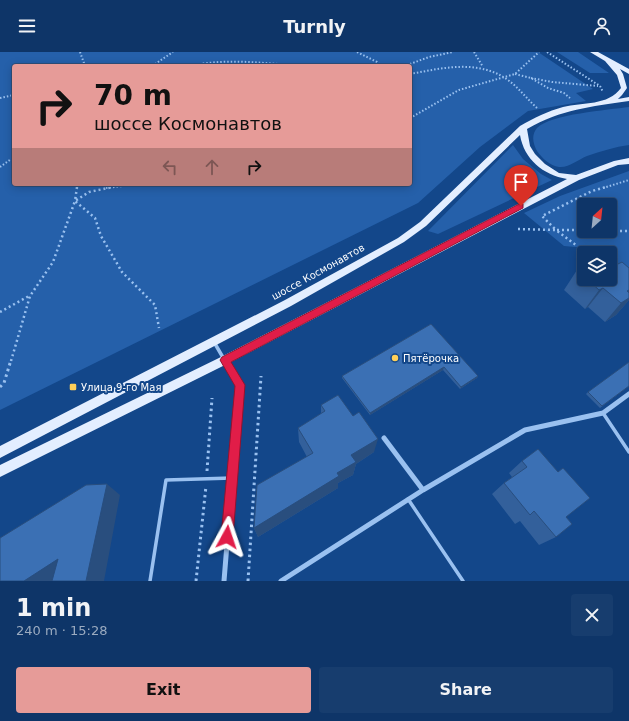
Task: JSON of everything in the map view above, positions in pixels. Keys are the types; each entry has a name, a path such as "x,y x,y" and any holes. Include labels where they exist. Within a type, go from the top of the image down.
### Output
{"main road":[{"path":"593,52 629,72"},
{"path":"608,61 620,74 624,88 620,94 609,101"},
{"name":"шоссе Космонавтов","path":"0,452 214,342 402,240 423,224 523,128 542,116 565,109 629,99"},
{"path":"523,128 526,146 532,156 542,166 557,175 576,178"},
{"path":"0,471 225,360 576,178 617,163 629,161"}],"street":[{"path":"214,342 240,385 224,581"},
{"path":"280,581 423,490 525,430 603,413 629,394"},
{"path":"384,438 423,490"}],"lane":[{"path":"603,413 629,452"},
{"path":"150,581 166,480 232,478"},
{"path":"408,500 463,581"}],"path":[{"path":"80,52 84,64"},
{"path":"167,56 168,52"},
{"path":"155,64 173,52"},
{"path":"357,52 378,64"},
{"path":"410,64 429,57 453,52"},
{"path":"474,52 483,67"},
{"path":"412,117 459,90 515,74 539,52"},
{"path":"547,52 600,86 603,92"},
{"path":"196,64 235,62 268,64"},
{"path":"412,74 452,66 483,67 504,78 522,92 537,108"},
{"path":"515,74 552,82 600,86"},
{"path":"531,78 570,98"},
{"path":"0,98 12,95"},
{"path":"0,167 12,158"},
{"path":"576,245 556,230 542,216 592,191 629,180"},
{"path":"0,387 4,383 30,296 53,262 75,200 77,186"},
{"path":"75,200 82,195 100,190 126,186"},
{"path":"75,200 95,218 101,236 122,272 154,305 159,328"},
{"path":"518,229 577,230"},
{"path":"617,231 629,231"},
{"path":"0,312 30,296"},
{"path":"248,581 262,376"},
{"path":"196,581 207,479 212,398"}],"shaded area":[{"path":"0,52 538,52 593,89 576,93 586,101 528,111 480,147 418,203 0,410"},
{"path":"557,52 578,52 609,73 590,73"},
{"path":"629,107 629,145 592,154 563,167 549,163 537,151 533,140 534,134 537,128 544,123 580,113"},
{"path":"513,145 523,159 541,174 552,180 438,234 428,231"},
{"path":"629,171 629,271 617,263 617,246 564,246 524,213 560,196"}],"building":[{"path":"622,262 629,268 629,290 627,291 629,293 629,298 621,303 603,288 599,290 595,286 617,286 617,263"},
{"path":"431,324 478,376 461,387 444,367 370,413 342,376"},
{"path":"629,362 629,386 602,406 588,392"},
{"path":"338,395 353,416 359,412 378,439 351,455 356,462 337,473 339,476 254,528 257,485 313,453 298,428 325,411 321,405"},
{"path":"538,449 558,472 563,468 590,498 566,517 572,524 556,537 534,511 530,515 504,483 527,467 522,461"},
{"path":"107,484 86,581 52,581 58,559 24,581 0,581 0,538 86,485"}],"place":[{"name":"Пятёрочка","path":"395,358"},
{"name":"Улица 9-го Мая","path":"73,387"}],"route":[{"path":"227,537 240,385 225,360 521,206"}]}
